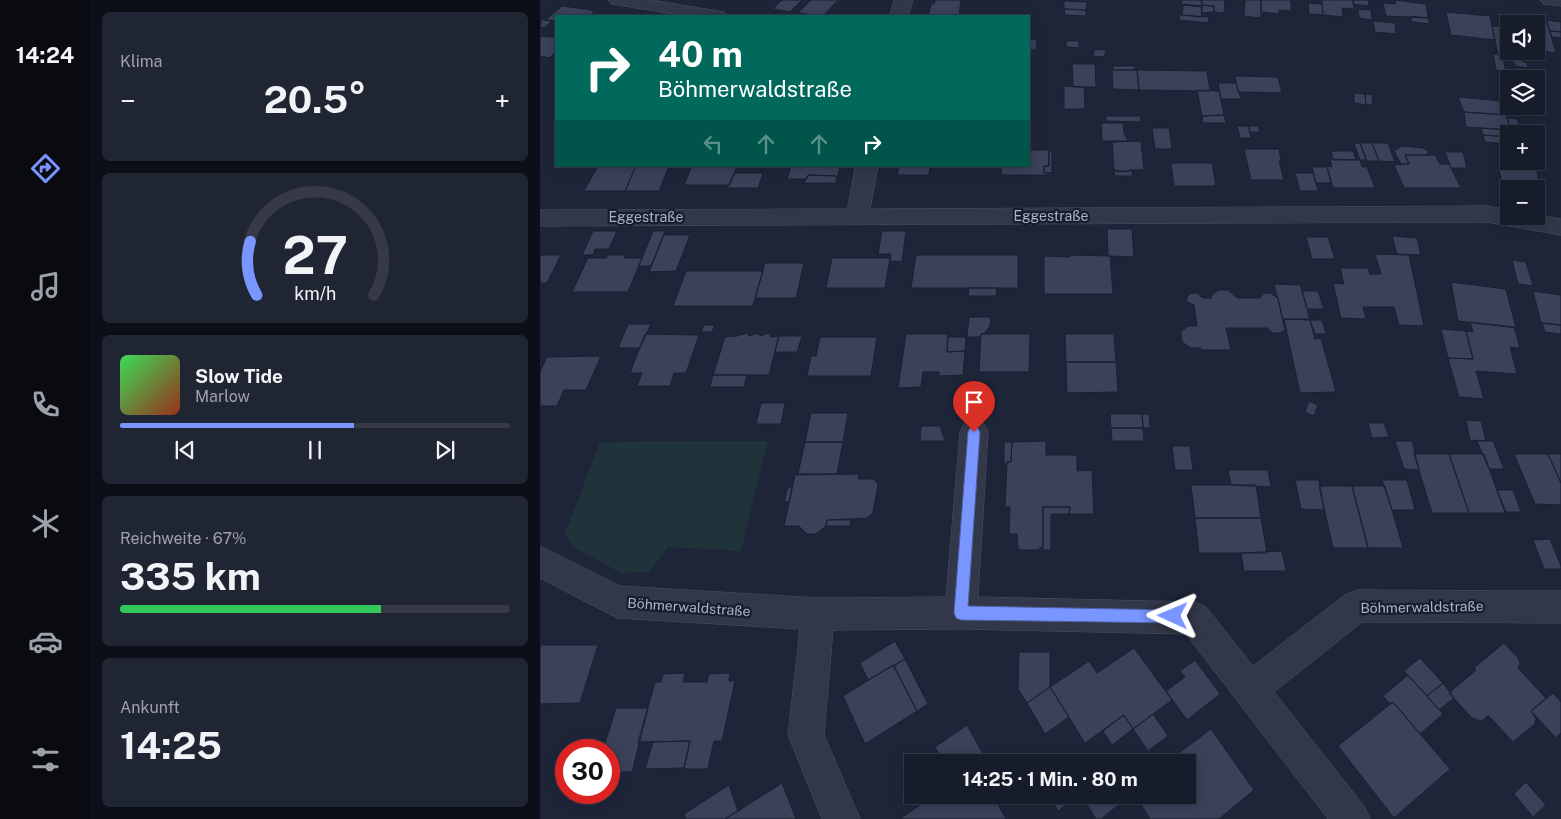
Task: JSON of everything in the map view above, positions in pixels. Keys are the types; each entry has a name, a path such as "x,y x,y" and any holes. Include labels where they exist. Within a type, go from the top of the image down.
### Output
{"street":[{"path":"618,0 712,15"},
{"path":"899,15 904,0"},
{"path":"1550,0 1561,1"},
{"path":"857,216 867,167"},
{"name":"Eggestraße","path":"540,218 1486,214 1561,228"},
{"path":"961,613 974,432"},
{"name":"Böhmerwaldstraße","path":"540,561 616,602 818,614 961,613 1194,618 1352,819"},
{"name":"Böhmerwaldstraße","path":"1251,690 1356,606 1561,607"},
{"path":"818,614 806,736 842,819"}],"shaded area":[{"path":"768,441 741,551 668,547 649,572 621,573 572,546 565,534 600,442"}],"building":[{"path":"782,0 802,0 790,12 773,9"},
{"path":"811,0 838,0 824,15 798,13"},
{"path":"935,0 961,0 959,15 928,15 931,4 934,4"},
{"path":"1182,0 1202,1 1202,6 1181,4"},
{"path":"1198,0 1225,0 1224,13 1214,12 1214,6 1202,5 1202,1"},
{"path":"1245,0 1261,0 1261,18 1244,16"},
{"path":"1261,0 1291,0 1291,11 1279,10 1279,14 1261,12"},
{"path":"1322,0 1353,0 1354,9 1342,8 1343,17 1323,15"},
{"path":"1353,0 1368,0 1369,6 1353,4"},
{"path":"1395,0 1426,4 1428,18 1386,16 1383,3 1396,4"},
{"path":"1064,1 1087,2 1086,10 1064,9"},
{"path":"1308,3 1322,4 1323,15 1309,14"},
{"path":"1183,5 1201,7 1202,5 1201,17 1182,15"},
{"path":"1202,5 1214,6 1214,12 1202,13"},
{"path":"562,6 595,11 590,15 555,15 555,21 545,20"},
{"path":"1064,9 1086,10 1086,16 1065,15"},
{"path":"1358,9 1371,10 1372,20 1359,18"},
{"path":"1446,12 1490,16 1495,40 1451,35"},
{"path":"1180,15 1209,17 1208,23 1179,20"},
{"path":"1410,16 1428,18 1430,24 1412,22"},
{"path":"542,19 552,21 544,28 540,27"},
{"path":"1546,20 1561,22 1561,32 1550,31"},
{"path":"1373,21 1395,23 1396,34 1375,32"},
{"path":"1545,22 1547,22 1556,53 1545,51"},
{"path":"1492,26 1500,27 1500,55 1498,55"},
{"path":"1550,31 1561,32 1561,38 1552,37"},
{"path":"540,36 555,37 555,53 549,58 540,56"},
{"path":"1030,39 1037,39 1036,50 1030,50"},
{"path":"1066,41 1079,41 1079,48 1066,47"},
{"path":"1095,49 1106,50 1104,57 1093,56"},
{"path":"1493,54 1500,55 1500,60 1503,60 1506,70 1496,70"},
{"path":"1512,60 1523,60 1523,62 1527,62 1528,68 1515,66"},
{"path":"1072,64 1095,64 1096,87 1073,87"},
{"path":"1113,66 1135,66 1135,70 1113,70"},
{"path":"1112,70 1137,70 1139,90 1113,89"},
{"path":"1137,70 1207,71 1210,91 1139,90"},
{"path":"1235,76 1278,77 1282,93 1238,92"},
{"path":"1218,83 1236,83 1241,99 1221,99"},
{"path":"1064,86 1084,87 1085,109 1064,109"},
{"path":"1197,90 1219,91 1224,115 1202,116"},
{"path":"1354,93 1365,94 1366,105 1354,103"},
{"path":"1365,94 1372,95 1373,105 1366,105"},
{"path":"1458,97 1500,101 1500,115 1464,112"},
{"path":"1464,112 1506,115 1509,125 1500,125 1500,129 1466,127"},
{"path":"1224,115 1226,123 1203,123 1202,116"},
{"path":"1534,115 1535,117 1520,116"},
{"path":"1106,116 1140,116 1141,122 1106,121"},
{"path":"1507,118 1517,119 1519,125 1510,125"},
{"path":"1101,123 1123,123 1124,133 1128,141 1102,141"},
{"path":"1237,126 1248,126 1251,138 1240,138"},
{"path":"1248,126 1258,126 1260,132 1250,132"},
{"path":"1152,128 1169,128 1172,149 1155,149"},
{"path":"1481,128 1500,129 1500,136 1483,135"},
{"path":"1483,135 1500,136 1500,143 1485,142"},
{"path":"1141,141 1144,170 1129,170 1129,172 1114,170 1112,142"},
{"path":"1354,143 1360,143 1366,160 1360,160"},
{"path":"1360,143 1372,143 1379,161 1367,161"},
{"path":"1372,143 1388,143 1395,162 1379,161"},
{"path":"1402,146 1423,148 1428,151 1428,155 1405,155 1409,164 1401,164 1394,151"},
{"path":"1244,149 1279,149 1281,161 1279,161 1284,180 1251,180"},
{"path":"1030,150 1052,150 1049,151 1049,166 1044,166 1044,173 1052,173 1052,175 1001,175 1001,167 1030,167"},
{"path":"1049,151 1052,151 1052,173 1044,173 1044,166 1049,166"},
{"path":"1331,151 1353,151 1356,160 1333,160"},
{"path":"1445,152 1463,152 1467,168 1451,168"},
{"path":"1405,155 1435,155 1440,164 1449,164 1461,188 1404,188 1394,165 1409,164"},
{"path":"1330,159 1360,160 1362,167 1367,167 1375,188 1333,188 1327,166 1332,167"},
{"path":"1171,163 1212,163 1216,186 1174,186"},
{"path":"1498,163 1500,163 1500,170 1536,170 1539,180 1505,180 1501,179"},
{"path":"597,167 636,167 625,191 584,191"},
{"path":"636,167 669,167 659,191 625,191"},
{"path":"692,167 737,167 730,185 684,185"},
{"path":"791,167 840,167 837,179 836,176 808,175 807,179 787,179"},
{"path":"899,167 930,167 929,175 897,175"},
{"path":"1312,167 1327,167 1331,183 1316,183"},
{"path":"1114,170 1118,172 1132,170 1132,176 1115,176"},
{"path":"734,173 763,173 758,188 727,188"},
{"path":"1295,173 1313,173 1318,191 1300,191"},
{"path":"808,175 836,176 837,179 836,183 804,183"},
{"path":"1107,229 1132,229 1134,257 1108,256"},
{"path":"593,231 617,231 609,249 595,249 593,255 582,255"},
{"path":"653,231 665,231 651,266 639,266"},
{"path":"882,231 906,231 902,262 890,261 891,254 878,254"},
{"path":"664,235 690,235 676,271 649,272"},
{"path":"1392,236 1417,238 1421,255 1397,254"},
{"path":"1306,237 1328,237 1335,259 1312,259"},
{"path":"1375,254 1409,255 1424,326 1399,325 1394,307 1363,307 1366,319 1341,318 1333,283 1344,284 1340,268 1368,268 1370,274 1381,274"},
{"path":"540,255 561,255 547,283 540,283"},
{"path":"608,255 626,255 624,258 642,258 628,292 572,292 588,258 606,258"},
{"path":"916,255 1018,255 1018,288 911,288"},
{"path":"1070,255 1110,256 1113,294 1044,294 1044,256 1070,257"},
{"path":"832,258 890,258 885,288 826,288"},
{"path":"1512,260 1526,262 1533,286 1518,284"},
{"path":"765,263 804,263 796,298 755,298"},
{"path":"686,271 763,271 753,306 673,306"},
{"path":"1451,282 1506,289 1516,328 1458,321"},
{"path":"1300,283 1310,320 1283,320 1274,284 1299,285"},
{"path":"969,288 997,288 996,296 968,296"},
{"path":"1218,290 1228,290 1237,298 1260,298 1264,293 1270,293 1278,298 1285,330 1280,333 1273,333 1267,328 1226,328 1231,350 1191,348 1182,342 1181,332 1188,326 1197,326 1194,305 1187,302 1187,297 1191,293 1197,293 1203,298 1212,298 1211,296"},
{"path":"1302,291 1318,291 1324,309 1307,309"},
{"path":"1533,291 1561,295 1561,325 1541,323"},
{"path":"969,317 991,317 990,326 984,334 981,334 981,337 967,337"},
{"path":"1284,319 1310,320 1315,339 1321,338 1336,392 1300,393"},
{"path":"1310,320 1322,320 1326,334 1315,334"},
{"path":"1470,322 1514,327 1520,348 1510,347 1517,374 1476,371 1484,399 1459,397 1448,358 1473,359 1466,331 1473,332"},
{"path":"1542,323 1561,325 1561,334 1545,332"},
{"path":"628,324 651,324 640,348 618,348"},
{"path":"704,325 715,325 712,332 701,332"},
{"path":"1441,329 1466,331 1473,359 1448,358"},
{"path":"747,333 749,336 758,333 760,336 769,333 771,337 779,336 769,375 713,375 725,337"},
{"path":"645,334 699,335 686,373 674,373 670,386 637,386 642,373 630,373"},
{"path":"906,334 948,334 947,352 965,351 963,375 939,376 939,372 923,372 921,387 898,388"},
{"path":"981,334 1030,334 1029,372 979,372"},
{"path":"1065,334 1114,334 1116,362 1066,362"},
{"path":"779,336 802,336 797,352 775,352"},
{"path":"820,337 877,337 871,376 807,376 811,356 816,356"},
{"path":"948,337 966,337 965,351 947,352"},
{"path":"601,356 586,390 564,390 557,406 540,406 540,372 547,357"},
{"path":"1066,362 1116,362 1118,392 1067,393"},
{"path":"713,375 747,375 744,387 710,387"},
{"path":"1309,401 1318,405 1314,416 1305,412"},
{"path":"761,403 785,403 781,424 756,424"},
{"path":"811,413 848,413 843,442 805,442"},
{"path":"1110,414 1142,414 1143,428 1111,428"},
{"path":"1142,414 1149,414 1150,428 1143,428"},
{"path":"1466,420 1481,421 1486,441 1470,440"},
{"path":"1368,423 1384,423 1389,437 1372,438"},
{"path":"921,426 940,426 945,441 920,441"},
{"path":"1111,428 1143,428 1144,441 1112,441"},
{"path":"1046,441 1046,455 1077,455 1077,471 1092,470 1094,514 1069,514 1070,507 1043,507 1043,546 1038,550 1020,550 1018,548 1017,534 1009,534 1010,507 1005,507 1007,462 1011,462 1012,442"},
{"path":"1395,441 1412,441 1419,470 1404,469"},
{"path":"1477,441 1493,441 1504,469 1489,469"},
{"path":"805,442 843,442 837,474 798,474"},
{"path":"1004,442 1012,442 1011,462 1007,462 1007,464 1004,464"},
{"path":"1172,446 1190,446 1193,470 1175,470"},
{"path":"1414,454 1449,454 1469,513 1432,513"},
{"path":"1449,454 1484,454 1505,513 1469,513"},
{"path":"1514,454 1548,454 1561,483 1561,505 1535,504"},
{"path":"1548,454 1561,454 1561,483"},
{"path":"1228,470 1268,470 1271,487 1231,485"},
{"path":"859,474 858,479 873,479 878,484 873,513 867,518 827,520 826,526 816,534 807,534 799,526 784,526 795,475"},
{"path":"1295,480 1319,480 1324,510 1301,509"},
{"path":"1382,480 1407,480 1415,510 1392,510"},
{"path":"1191,485 1256,485 1261,518 1195,518"},
{"path":"1319,486 1352,486 1368,548 1333,548"},
{"path":"1352,486 1385,486 1403,548 1368,548"},
{"path":"788,487 792,487 789,502 784,502"},
{"path":"1497,490 1513,490 1521,512 1506,512"},
{"path":"1043,507 1070,507 1069,514 1051,514 1051,550 1043,550"},
{"path":"1195,518 1261,518 1267,553 1199,553"},
{"path":"827,520 851,520 850,526 826,526"},
{"path":"1550,539 1561,569 1544,569 1533,540"},
{"path":"1282,551 1286,571 1244,571 1241,553"},
{"path":"895,641 905,659 868,680 860,663"},
{"path":"1504,643 1518,658 1520,663 1518,668 1546,698 1531,711 1536,719 1535,724 1513,742 1488,715 1482,721 1472,718 1449,693 1476,670 1474,668"},
{"path":"540,645 598,645 580,703 540,704"},
{"path":"1134,648 1172,700 1133,729 1124,715 1085,743 1050,687 1089,661 1097,673"},
{"path":"1019,652 1050,652 1050,687 1027,703 1018,689"},
{"path":"1420,658 1443,683 1427,696 1404,671"},
{"path":"905,659 928,704 917,711 894,666"},
{"path":"1195,660 1220,694 1187,720 1166,691 1185,677 1180,671"},
{"path":"893,665 917,711 865,744 843,696"},
{"path":"685,673 683,682 707,682 709,674 730,673 729,681 735,681 722,741 714,741 708,769 684,769 690,741 638,742 655,682 661,682 663,674"},
{"path":"1408,675 1443,714 1420,734 1393,702 1390,704 1383,696"},
{"path":"1443,683 1454,698 1439,710 1427,696"},
{"path":"1050,687 1069,717 1045,734 1027,703"},
{"path":"1553,693 1561,702 1561,733 1556,738 1531,711"},
{"path":"1393,702 1450,769 1394,818 1338,746"},
{"path":"616,708 648,708 632,772 620,772 620,739 606,739"},
{"path":"1153,714 1168,736 1148,751 1133,729"},
{"path":"1124,715 1133,729 1112,745 1103,731"},
{"path":"967,725 983,754 939,754 935,747"},
{"path":"1211,729 1254,790 1219,819 1150,819 1141,804 1196,804 1196,754 1178,754"},
{"path":"690,741 684,768 645,769 653,742"},
{"path":"1526,782 1546,805 1533,817 1514,794"},
{"path":"782,783 796,819 725,819 738,811"},
{"path":"729,785 738,811 725,819 686,819 684,814"},
{"path":"921,804 998,804 1006,819 900,819"},
{"path":"1054,804 1068,804 1058,811"},
{"path":"1087,804 1120,804 1101,819 1096,819"}],"route":[{"path":"974,432 961,613 1173,616"}]}
